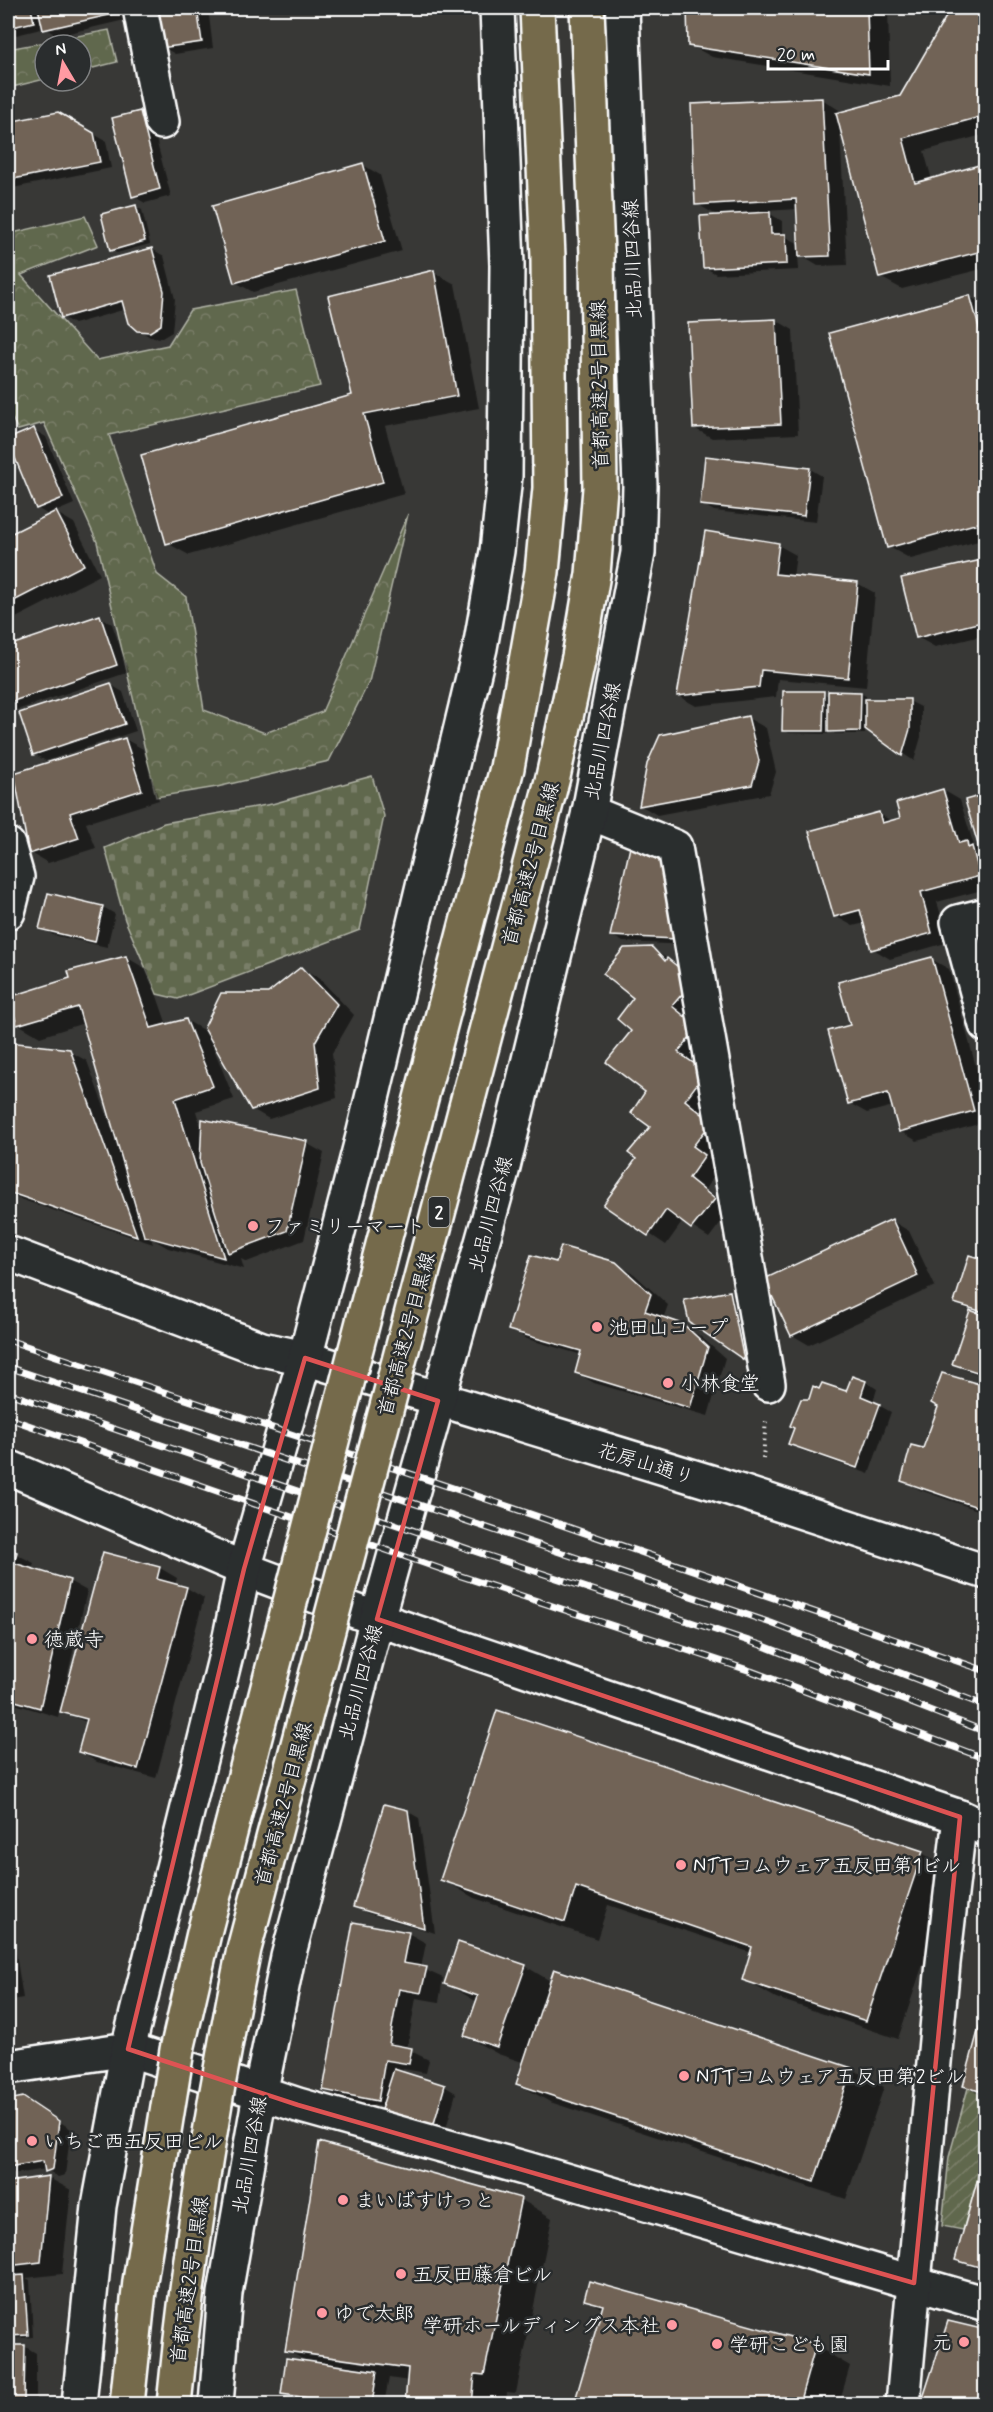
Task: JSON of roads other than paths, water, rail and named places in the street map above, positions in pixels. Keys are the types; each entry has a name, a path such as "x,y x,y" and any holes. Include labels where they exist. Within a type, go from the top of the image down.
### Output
{"highway":[{"path":"127,2404 140,2281 179,2039 204,1933 507,768 542,572 550,488 550,372 548,257 537,8"},
{"name":"首都高速2号目黒線","path":"174,2404 185,2294 223,2054 244,1949 553,777 579,657 593,574 600,488 600,393 587,8"}],"main road":[{"path":"140,8 162,122"},
{"path":"79,2404 99,2206 128,2049 227,1651 244,1569 304,1358 362,1140 480,648 497,550 506,476 507,265 497,8"},
{"name":"北品川四谷線","path":"216,2404 225,2293 260,2094 288,1957 377,1619 502,1172 589,812 638,553 640,486 622,8"},
{"path":"589,812 675,847 768,1384"},
{"path":"8,845 17,877 8,912"},
{"path":"986,915 958,922 986,1025"},
{"name":"花房山通り","path":"8,1253 262,1348 304,1358 761,1499 986,1572"},
{"path":"8,1467 244,1569 377,1619 973,1823 943,1963 903,2404"},
{"path":"8,2067 128,2049 260,2094 527,2169 986,2304"}],"railway":[{"path":"8,1340 498,1503 986,1671"},
{"path":"8,1367 771,1623 986,1706"},
{"path":"8,1393 486,1555 761,1645 986,1732"},
{"path":"8,1418 455,1574 751,1671 986,1759"}],"place":[{"name":"ファミリーマート","path":"253,1226"},
{"name":"池田山コープ","path":"597,1327"},
{"name":"小林食堂","path":"668,1383"},
{"name":"徳蔵寺","path":"32,1639"},
{"name":"NTTコムウェア五反田第1ビル","path":"681,1865"},
{"name":"NTTコムウェア五反田第2ビル","path":"684,2076"},
{"name":"いちご西五反田ビル","path":"32,2141"},
{"name":"まいばすけっと","path":"343,2200"},
{"name":"五反田藤倉ビル","path":"401,2274"},
{"name":"ゆで太郎","path":"322,2313"},
{"name":"学研ホールディングス本社","path":"672,2325"},
{"name":"元","path":"964,2342"},
{"name":"学研こども園","path":"717,2344"}]}
